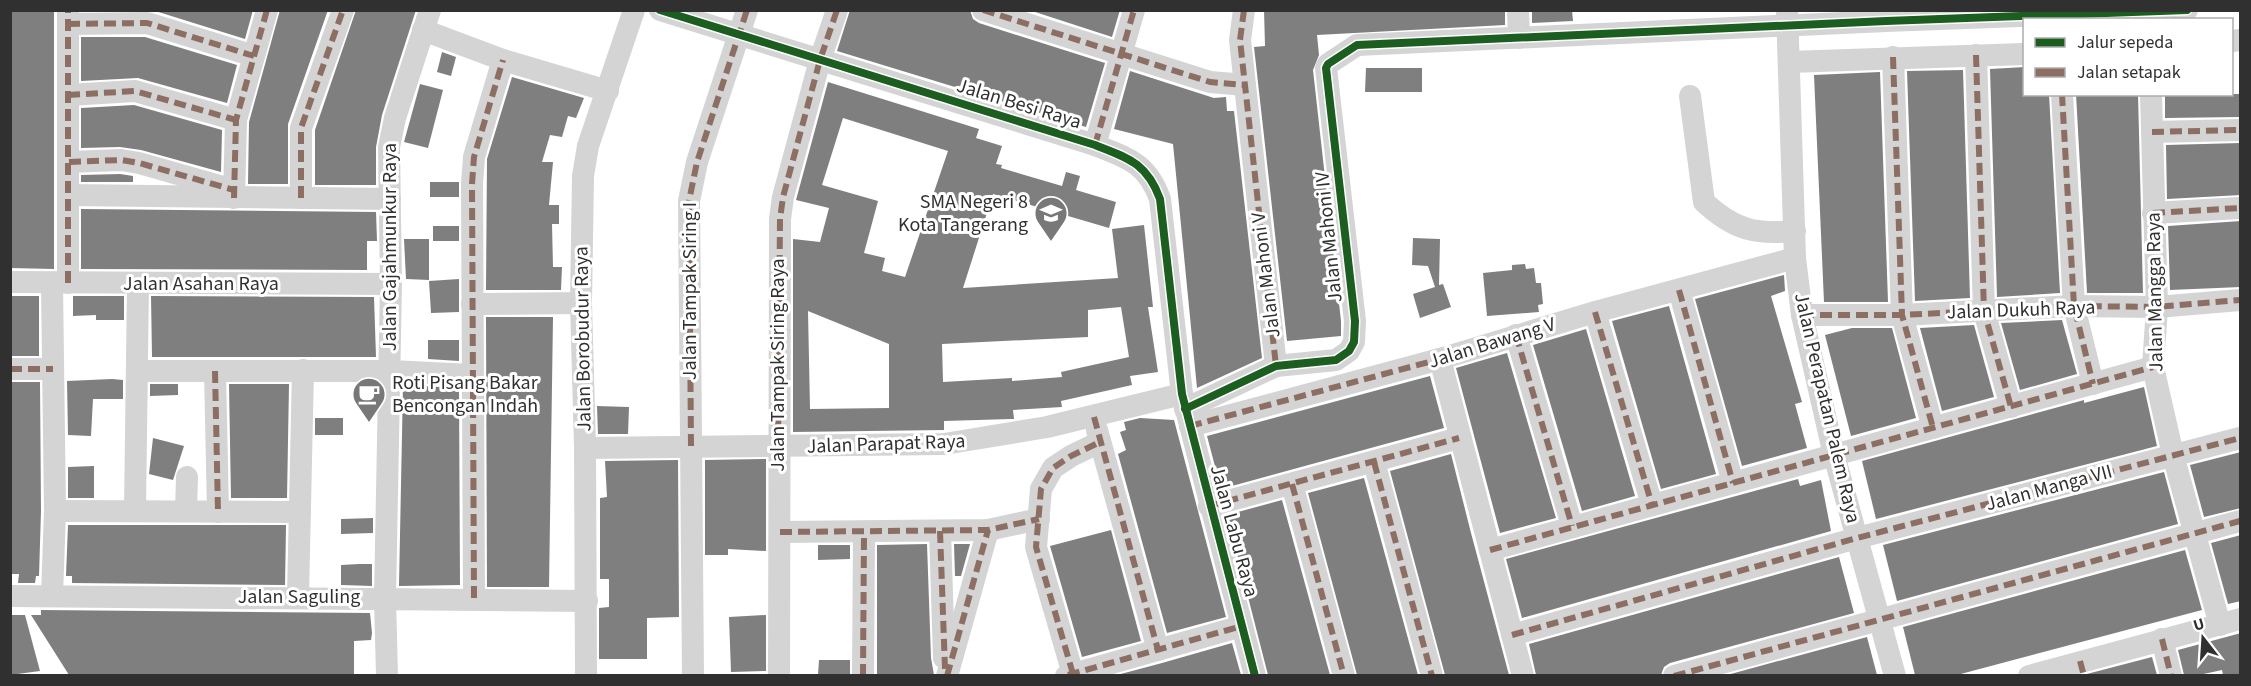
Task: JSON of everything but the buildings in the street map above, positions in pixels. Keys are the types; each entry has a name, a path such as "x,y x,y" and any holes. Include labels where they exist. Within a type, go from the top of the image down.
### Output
{"street":[{"path":"234,194 236,120 267,10"},
{"path":"301,198 301,128 343,10"},
{"name":"Jalan Borobudur Raya","path":"586,675 585,447 580,303 584,168 634,10"},
{"name":"Jalan Besi Raya","path":"660,10 1095,145 1138,164 1155,184 1160,199 1186,410"},
{"name":"Jalan Tampak Siring I","path":"693,675 689,201 698,162 747,10"},
{"name":"Jalan Tampak Siring Raya","path":"778,675 780,219 783,197 820,60 837,10"},
{"path":"983,10 1210,82 1245,85"},
{"path":"1095,145 1134,10"},
{"name":"Jalan Mahoni V","path":"1186,410 1276,366 1240,40 1244,10"},
{"path":"1518,10 1519,38 1788,40 1893,57 2023,54"},
{"path":"1788,40 1885,16 2148,14 2187,10"},
{"path":"52,596 55,511 53,369 68,195 68,17 147,23 254,56"},
{"path":"427,20 503,60 608,91"},
{"name":"Jalan Gajahmunkur Raya","path":"387,675 385,597 392,284 391,133 427,20"},
{"name":"Jalan Mahoni IV","path":"1276,366 1332,362 1343,357 1355,339 1326,68 1356,47 1519,38"},
{"name":"Jalan Perapatan Palem Raya","path":"1788,40 1795,258 1802,315 1834,454 1894,675"},
{"path":"1976,55 1984,311 2011,407"},
{"path":"1893,57 1902,315 1933,428"},
{"path":"474,598 472,304 474,157 503,60"},
{"path":"68,95 135,91 236,120"},
{"path":"1690,96 1704,202 1719,214 1756,233 1795,231"},
{"path":"2062,96 2074,306 2093,384"},
{"name":"Jalan Mangga Raya","path":"2151,96 2157,307 2153,367 2173,455 2195,534 2230,622"},
{"path":"2152,132 2241,130"},
{"path":"69,162 122,160 160,169 234,194"},
{"path":"157,197 160,169"},
{"path":"68,195 157,197 234,194 301,198 390,199"},
{"path":"2153,213 2241,208"},
{"name":"Jalan Bawang V","path":"1186,410 1440,359 1595,312 1795,258"},
{"name":"Jalan Asahan Raya","path":"10,282 138,285 392,284"},
{"path":"135,510 138,285"},
{"path":"1679,290 1733,483"},
{"name":"Jalan Dukuh Raya","path":"1802,315 1902,315 2074,306 2157,307 2241,300"},
{"path":"472,304 580,303"},
{"path":"1595,312 1652,505"},
{"path":"1516,335 1572,526"},
{"path":"1440,359 1523,675"},
{"path":"1490,550 2153,367"},
{"path":"10,369 53,369"},
{"path":"215,370 218,512"},
{"path":"298,597 303,370"},
{"path":"138,371 390,371 472,375"},
{"name":"Jalan Parapat Raya","path":"585,447 944,444 982,440 1094,417 1186,410"},
{"name":"Jalan Labu Raya","path":"1186,410 1209,506 1255,675"},
{"path":"1094,417 1158,650"},
{"path":"1209,506 1459,438"},
{"name":"Jalan Manga VII","path":"1512,635 1857,538 2241,438"},
{"path":"1100,442 1062,461 1047,475 1041,489 1036,548 1069,675 1242,626"},
{"path":"1374,462 1432,675"},
{"path":"186,511 187,477"},
{"path":"1292,484 1344,675"},
{"path":"55,511 300,512"},
{"path":"780,532 864,533 988,530 1039,519"},
{"path":"1674,675 2241,521"},
{"path":"946,675 988,530"},
{"path":"940,531 946,675"},
{"path":"863,675 864,533"},
{"name":"Jalan Saguling","path":"10,596 385,597 587,601"},
{"path":"2029,675 2082,668 2162,639 2230,622"},
{"path":"2162,639 2171,675"}],"marked path":[{"path":"68,10 68,283"},
{"path":"234,198 236,120 267,10"},
{"path":"301,198 301,128 343,10"},
{"path":"691,446 689,201 697,162 747,10"},
{"path":"778,447 780,219 783,197 820,60 837,10"},
{"path":"983,10 1210,82 1245,85"},
{"path":"1095,145 1134,10"},
{"path":"1244,10 1240,40 1276,366"},
{"path":"68,24 147,23 254,56"},
{"path":"1976,55 1984,311 2011,407"},
{"path":"1893,57 1902,315 1933,428"},
{"path":"474,598 472,184 474,157 503,60"},
{"path":"68,95 135,91 236,120"},
{"path":"2062,96 2074,306 2093,384"},
{"path":"2152,132 2240,130"},
{"path":"69,162 121,160 139,163 234,190"},
{"path":"2153,213 2240,208"},
{"path":"1679,290 1733,483"},
{"path":"1802,315 1902,315 2074,306 2157,307 2240,300"},
{"path":"1595,312 1652,505"},
{"path":"1516,335 1572,526"},
{"path":"1190,426 1440,359"},
{"path":"1490,550 2153,367"},
{"path":"10,369 53,369"},
{"path":"215,371 218,512"},
{"path":"1094,417 1158,650"},
{"path":"1209,506 1459,438"},
{"path":"1512,635 1857,538 2240,438"},
{"path":"1073,674 1036,547 1041,489 1053,468 1100,442"},
{"path":"1374,462 1432,676"},
{"path":"1292,484 1344,676"},
{"path":"780,532 988,530 1039,519"},
{"path":"1674,676 2240,521"},
{"path":"947,676 988,530"},
{"path":"940,531 945,669"},
{"path":"863,676 864,533"},
{"path":"1068,675 1242,626"},
{"path":"2162,639 2171,676"},
{"path":"2080,661 2084,676"}],"cycle path":[{"path":"660,10 1095,145 1127,158 1149,177 1160,199 1182,394 1255,676"},
{"path":"1185,409 1276,366 1336,360 1349,351 1354,342 1355,321 1326,68 1328,64 1357,45 2187,10"}],"place":[{"name":"SMA Negeri 8 Kota Tangerang","path":"1051,242"},
{"name":"Roti Pisang Bakar Bencongan Indah","path":"369,423"}]}
